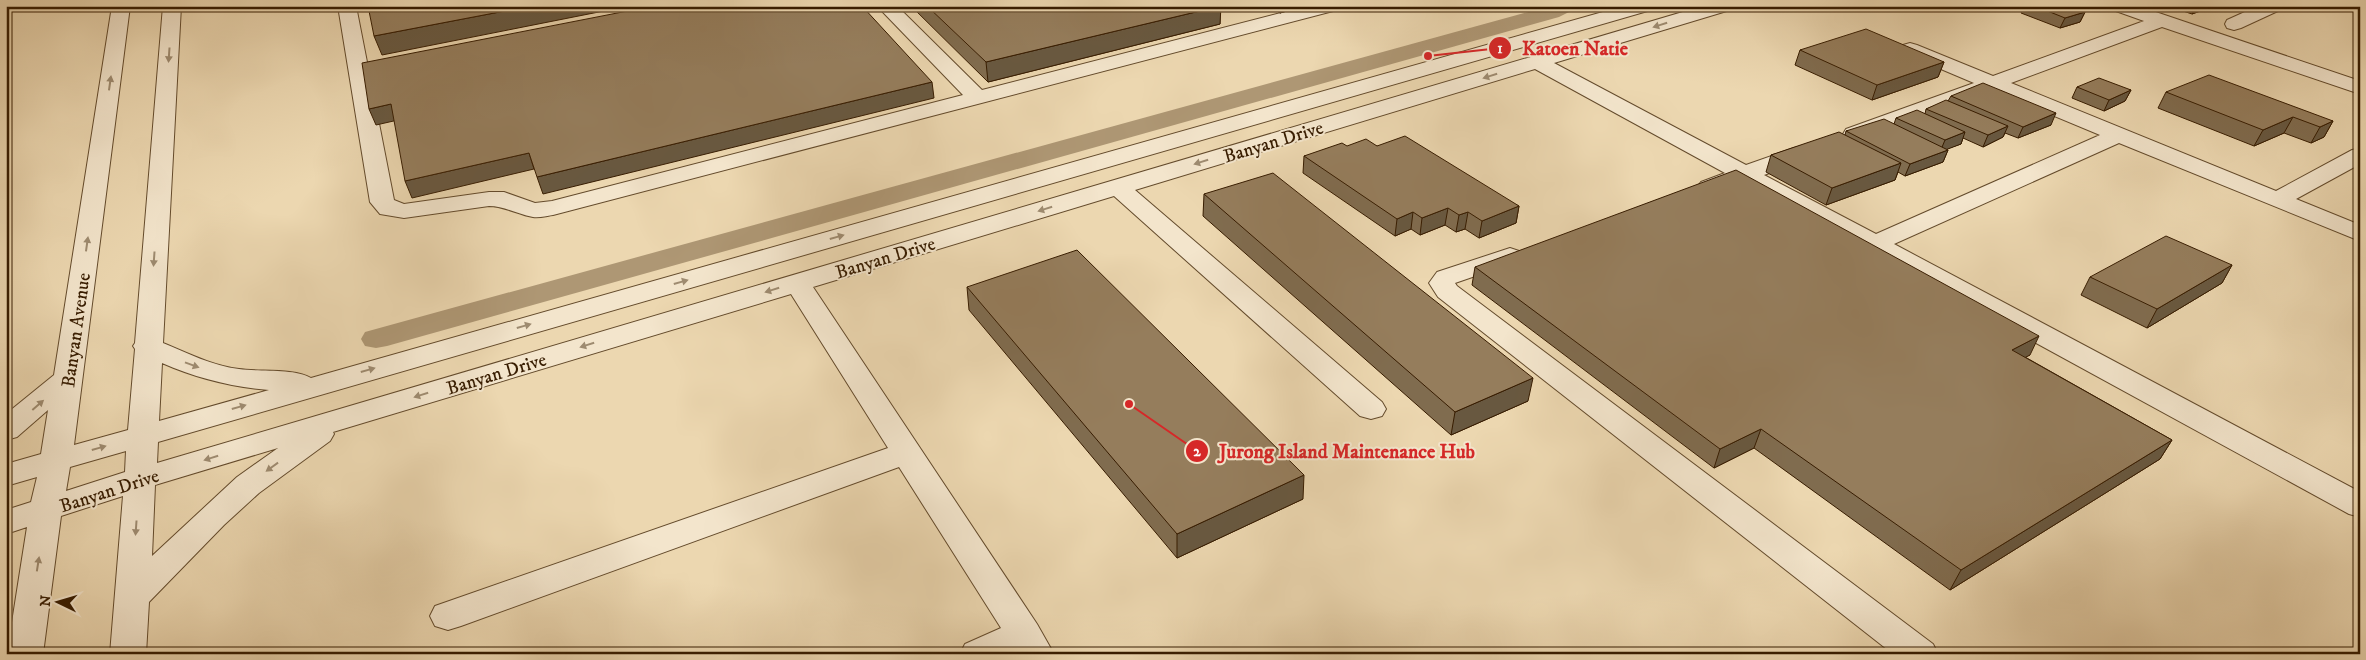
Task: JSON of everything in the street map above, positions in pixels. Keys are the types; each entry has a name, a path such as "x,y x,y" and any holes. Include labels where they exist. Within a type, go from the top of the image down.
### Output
{"street":[{"name":"Banyan Avenue","path":"19,642 56,460 121,6"},
{"path":"128,654 172,6"},
{"path":"346,6 369,77 382,202 389,209 404,212 489,199 504,199 518,206 535,210 552,208 1331,6"},
{"path":"886,6 978,98"},
{"path":"1246,6 1270,22"},
{"name":"Banyan Drive","path":"6,475 1645,6"},
{"name":"Banyan Drive","path":"6,522 139,479 1724,6"},
{"path":"2119,6 2360,88"},
{"path":"2234,24 2274,6"},
{"path":"1680,197 2160,21"},
{"path":"1889,41 2360,234"},
{"path":"1537,62 2360,506"},
{"path":"1874,244 2119,135"},
{"path":"2277,200 2360,155"},
{"path":"1118,187 1371,409"},
{"path":"1530,249 1446,278 1442,283 1447,290 1920,654"},
{"path":"797,283 1030,644 978,654"},
{"path":"148,346 193,366 237,378 278,383 321,384"},
{"path":"6,430 68,378"},
{"path":"132,598 212,517 248,485 341,419"},
{"path":"448,616 907,453"}],"building":[{"path":"368,6 531,6 374,36"},
{"path":"653,6 862,6 932,82 537,177 529,153 405,181 391,104 369,109 362,63"},
{"path":"927,6 1221,6 986,62"},
{"path":"2035,6 2070,6 2085,12 2065,18"},
{"path":"1866,29 1944,62 1877,85 1800,50"},
{"path":"2209,75 2333,121 2320,127 2293,117 2263,130 2166,92"},
{"path":"2099,78 2131,90 2109,100 2077,87"},
{"path":"1983,83 2056,113 2023,127 1951,96"},
{"path":"1946,100 2008,126 1988,135 1926,109"},
{"path":"1917,110 1965,132 1945,140 1896,118"},
{"path":"1884,119 1948,150 1910,164 1846,131"},
{"path":"1839,132 1901,163 1832,188 1771,155"},
{"path":"1405,136 1519,206 1482,221 1468,212 1459,215 1448,208 1422,218 1413,212 1397,219 1304,156 1342,143 1347,146 1366,139 1377,146"},
{"path":"1736,170 2039,336 2012,350 2172,440 1961,570 1761,429 1720,449 1475,267"},
{"path":"1273,173 1533,378 1455,412 1204,194"},
{"path":"2166,236 2232,265 2157,309 2090,277"},
{"path":"1077,250 1304,475 1177,534 967,287"}],"waterway":[{"path":"376,339 1552,13 1566,6"}],"place":[{"name":"Katoen Natie","path":"1428,56"},
{"name":"Jurong Island Maintenance Hub","path":"1129,404"}]}
